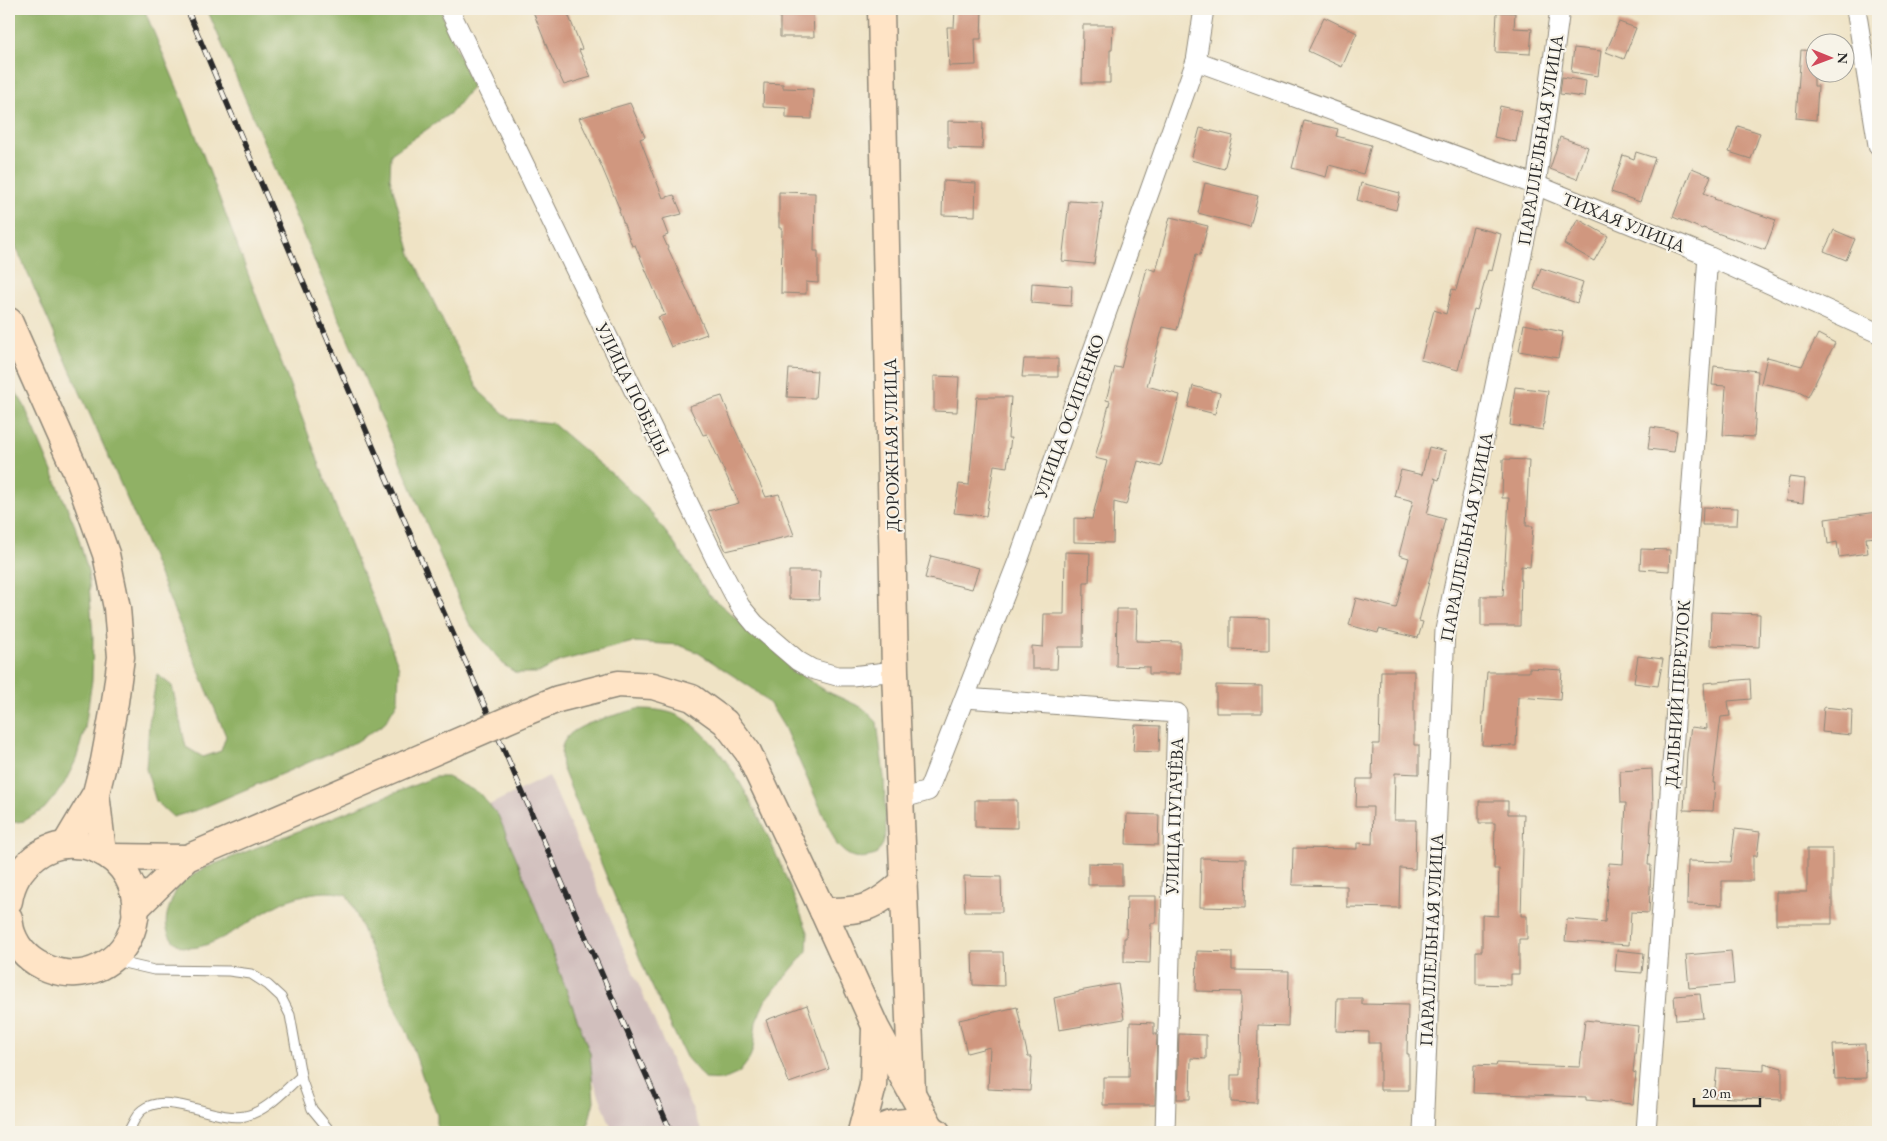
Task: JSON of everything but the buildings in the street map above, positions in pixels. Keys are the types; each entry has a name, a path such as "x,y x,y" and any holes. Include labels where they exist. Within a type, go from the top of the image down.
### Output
{"main road":[{"name":"ДОРОЖНАЯ УЛИЦА","path":"881,9 895,671 912,1093"},
{"path":"9,321 78,476 106,554 117,608 120,657 115,702 96,793 65,845"},
{"path":"135,909 188,858 526,712 558,699 618,684 654,686 692,698 725,722 748,752 876,1028 934,1130"},
{"path":"96,793 106,855"},
{"path":"9,890 24,866 42,852 65,845 89,847 106,855 126,874 135,896 136,920 127,943 112,960 90,972 67,974 9,962"},
{"path":"106,855 188,858"},
{"path":"823,911 848,912 876,904 904,881"},
{"path":"9,918 12,934 25,954 44,968"},
{"path":"861,1132 873,1086 876,1028"},
{"path":"874,1132 881,1127 895,1122 914,1122 934,1130"}],"street":[{"name":"УЛИЦА ПОБЕДЫ","path":"449,9 740,606 755,624 798,661 812,669 837,676 895,671"},
{"name":"УЛИЦА ОСИПЕНКО","path":"900,799 928,791 1018,561 1196,61 1204,9"},
{"name":"ПАРАЛЛЕЛЬНАЯ УЛИЦА","path":"1422,1132 1446,630 1536,185 1560,9"},
{"path":"1856,9 1878,145"},
{"name":"ТИХАЯ УЛИЦА","path":"1196,61 1536,185 1708,256 1878,333"},
{"name":"ДАЛЬНИЙ ПЕРЕУЛОК","path":"1646,1132 1708,256"},
{"name":"УЛИЦА ПУГАЧЁВА","path":"965,698 1177,713 1165,1132"}],"lane":[{"path":"112,960 154,970 229,971 251,974 268,985 281,997 290,1015 301,1076 312,1109 331,1132"},
{"path":"128,1132 141,1110 153,1104 170,1104 217,1114 242,1116 258,1112 276,1099 301,1076"}],"shaded area":[{"path":"549,776 702,1132 613,1132 489,805"}],"green space":[{"path":"9,9 144,9 184,104 350,545 377,608 399,668 398,701 384,724 356,742 200,809 173,817 156,801 146,769 149,723 157,674 172,686 186,747 203,757 221,751 226,736 139,526 9,231"},
{"path":"207,9 440,9 472,87 452,112 391,154 390,178 411,254 448,332 480,392 510,419 552,423 618,479 648,509 709,595 806,678 826,691 863,708 877,722 884,777 886,832 883,844 876,855 864,858 850,856 837,845 784,727 770,704 752,688 697,652 679,645 633,642 560,661 538,673 516,673 504,665 469,623"},
{"path":"9,380 24,405 75,526 88,571 93,636 92,680 85,728 76,760 63,786 44,809 24,821 9,823"},
{"path":"637,709 667,712 685,719 705,736 724,759 742,786 758,816 773,847 808,932 807,951 765,1001 756,1022 753,1049 749,1060 739,1073 723,1080 705,1079 686,1057 647,976 562,767 562,746 570,734 587,724"},
{"path":"435,777 447,777 479,793 498,815 525,879 590,1053 594,1101 586,1132 437,1132 437,1115 408,1033 399,1017 347,895 319,892 291,899 279,904 230,934 196,947 183,947 172,939 169,933 166,922 176,890 196,873"}],"railway":[{"path":"187,9 434,590 671,1132"}]}
